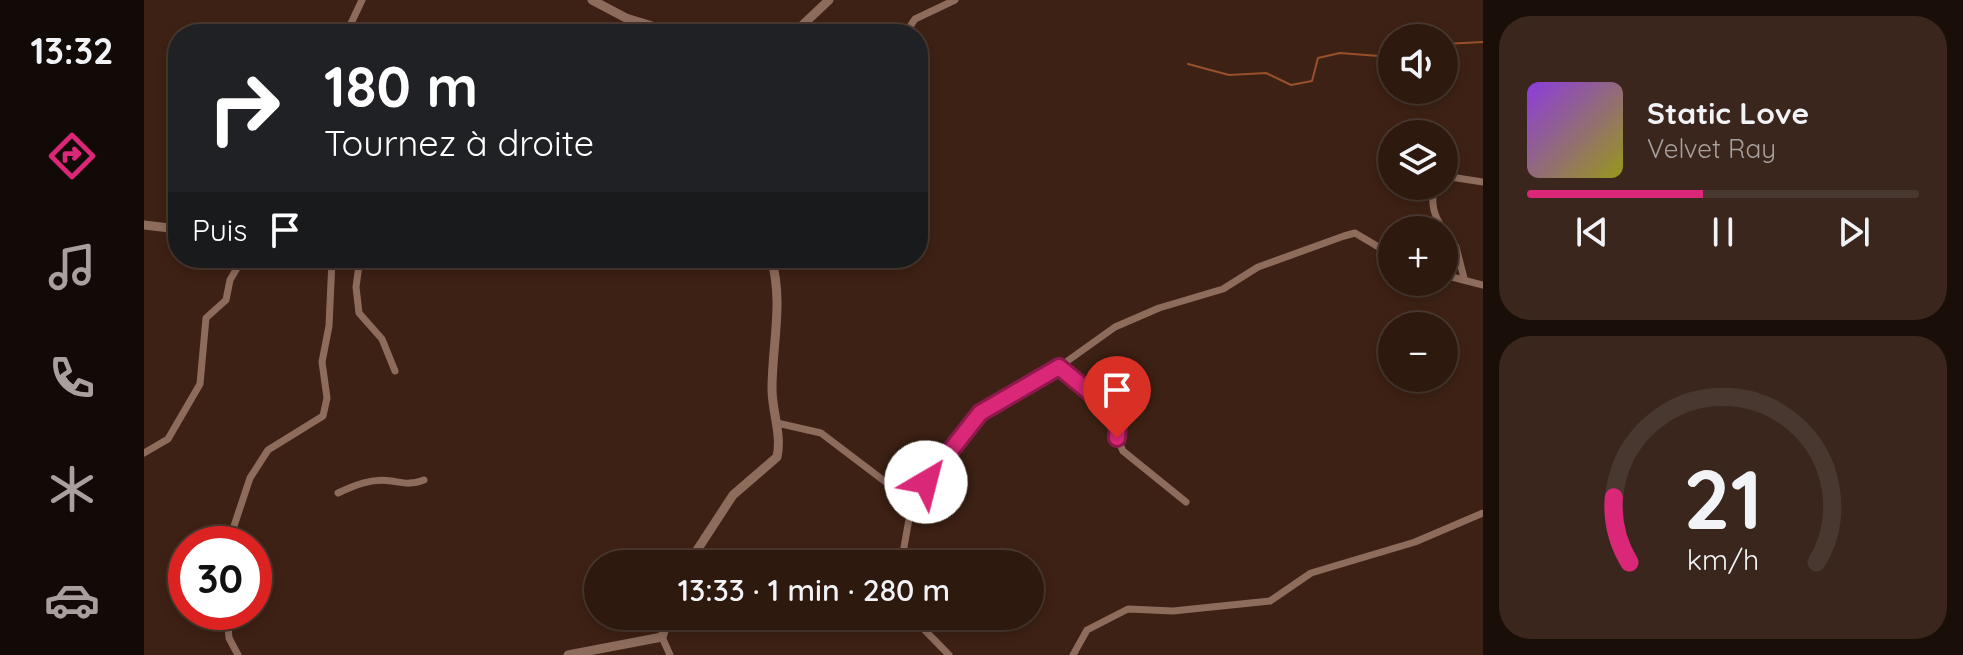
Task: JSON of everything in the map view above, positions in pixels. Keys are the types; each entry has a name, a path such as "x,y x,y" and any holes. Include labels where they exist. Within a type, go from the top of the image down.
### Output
{"street":[{"path":"351,24 362,0"},
{"path":"592,0 626,18 646,24"},
{"path":"804,24 829,0"},
{"path":"912,24 915,19 955,0"},
{"path":"1458,178 1483,182"},
{"path":"144,225 168,228"},
{"path":"903,550 910,502 980,413 1059,367 1115,327 1159,308 1223,289 1258,267 1344,236 1355,233 1378,247"},
{"path":"1458,255 1464,278"},
{"path":"144,453 172,435 187,401 200,384 206,318 226,300 230,280 237,268"},
{"path":"234,526 250,478 268,450 323,416 327,398 322,362 329,326 332,268"},
{"path":"359,268 356,287 359,313 382,339 395,371"},
{"path":"695,550 733,495 777,457 777,423 772,391 778,290 773,268"},
{"path":"1458,277 1483,285"},
{"path":"1059,367 1093,395 1118,423 1117,438 1123,451 1186,502"},
{"path":"777,423 817,430 910,502"},
{"path":"338,493 371,482 391,481 405,486 424,480"},
{"path":"1073,655 1087,630 1128,609 1173,611 1270,601 1311,573 1415,542 1483,513"},
{"path":"228,630 238,655"},
{"path":"664,630 662,637 670,655"},
{"path":"925,630 949,655"},
{"path":"568,655 662,637"}],"waterway":[{"path":"1458,43 1483,42"},
{"path":"1188,64 1229,75 1266,73 1291,85 1312,81 1318,58 1340,53 1378,56"}],"route":[{"path":"926,482 980,413 1017,388 1059,367 1093,395 1118,423 1117,438"}]}
